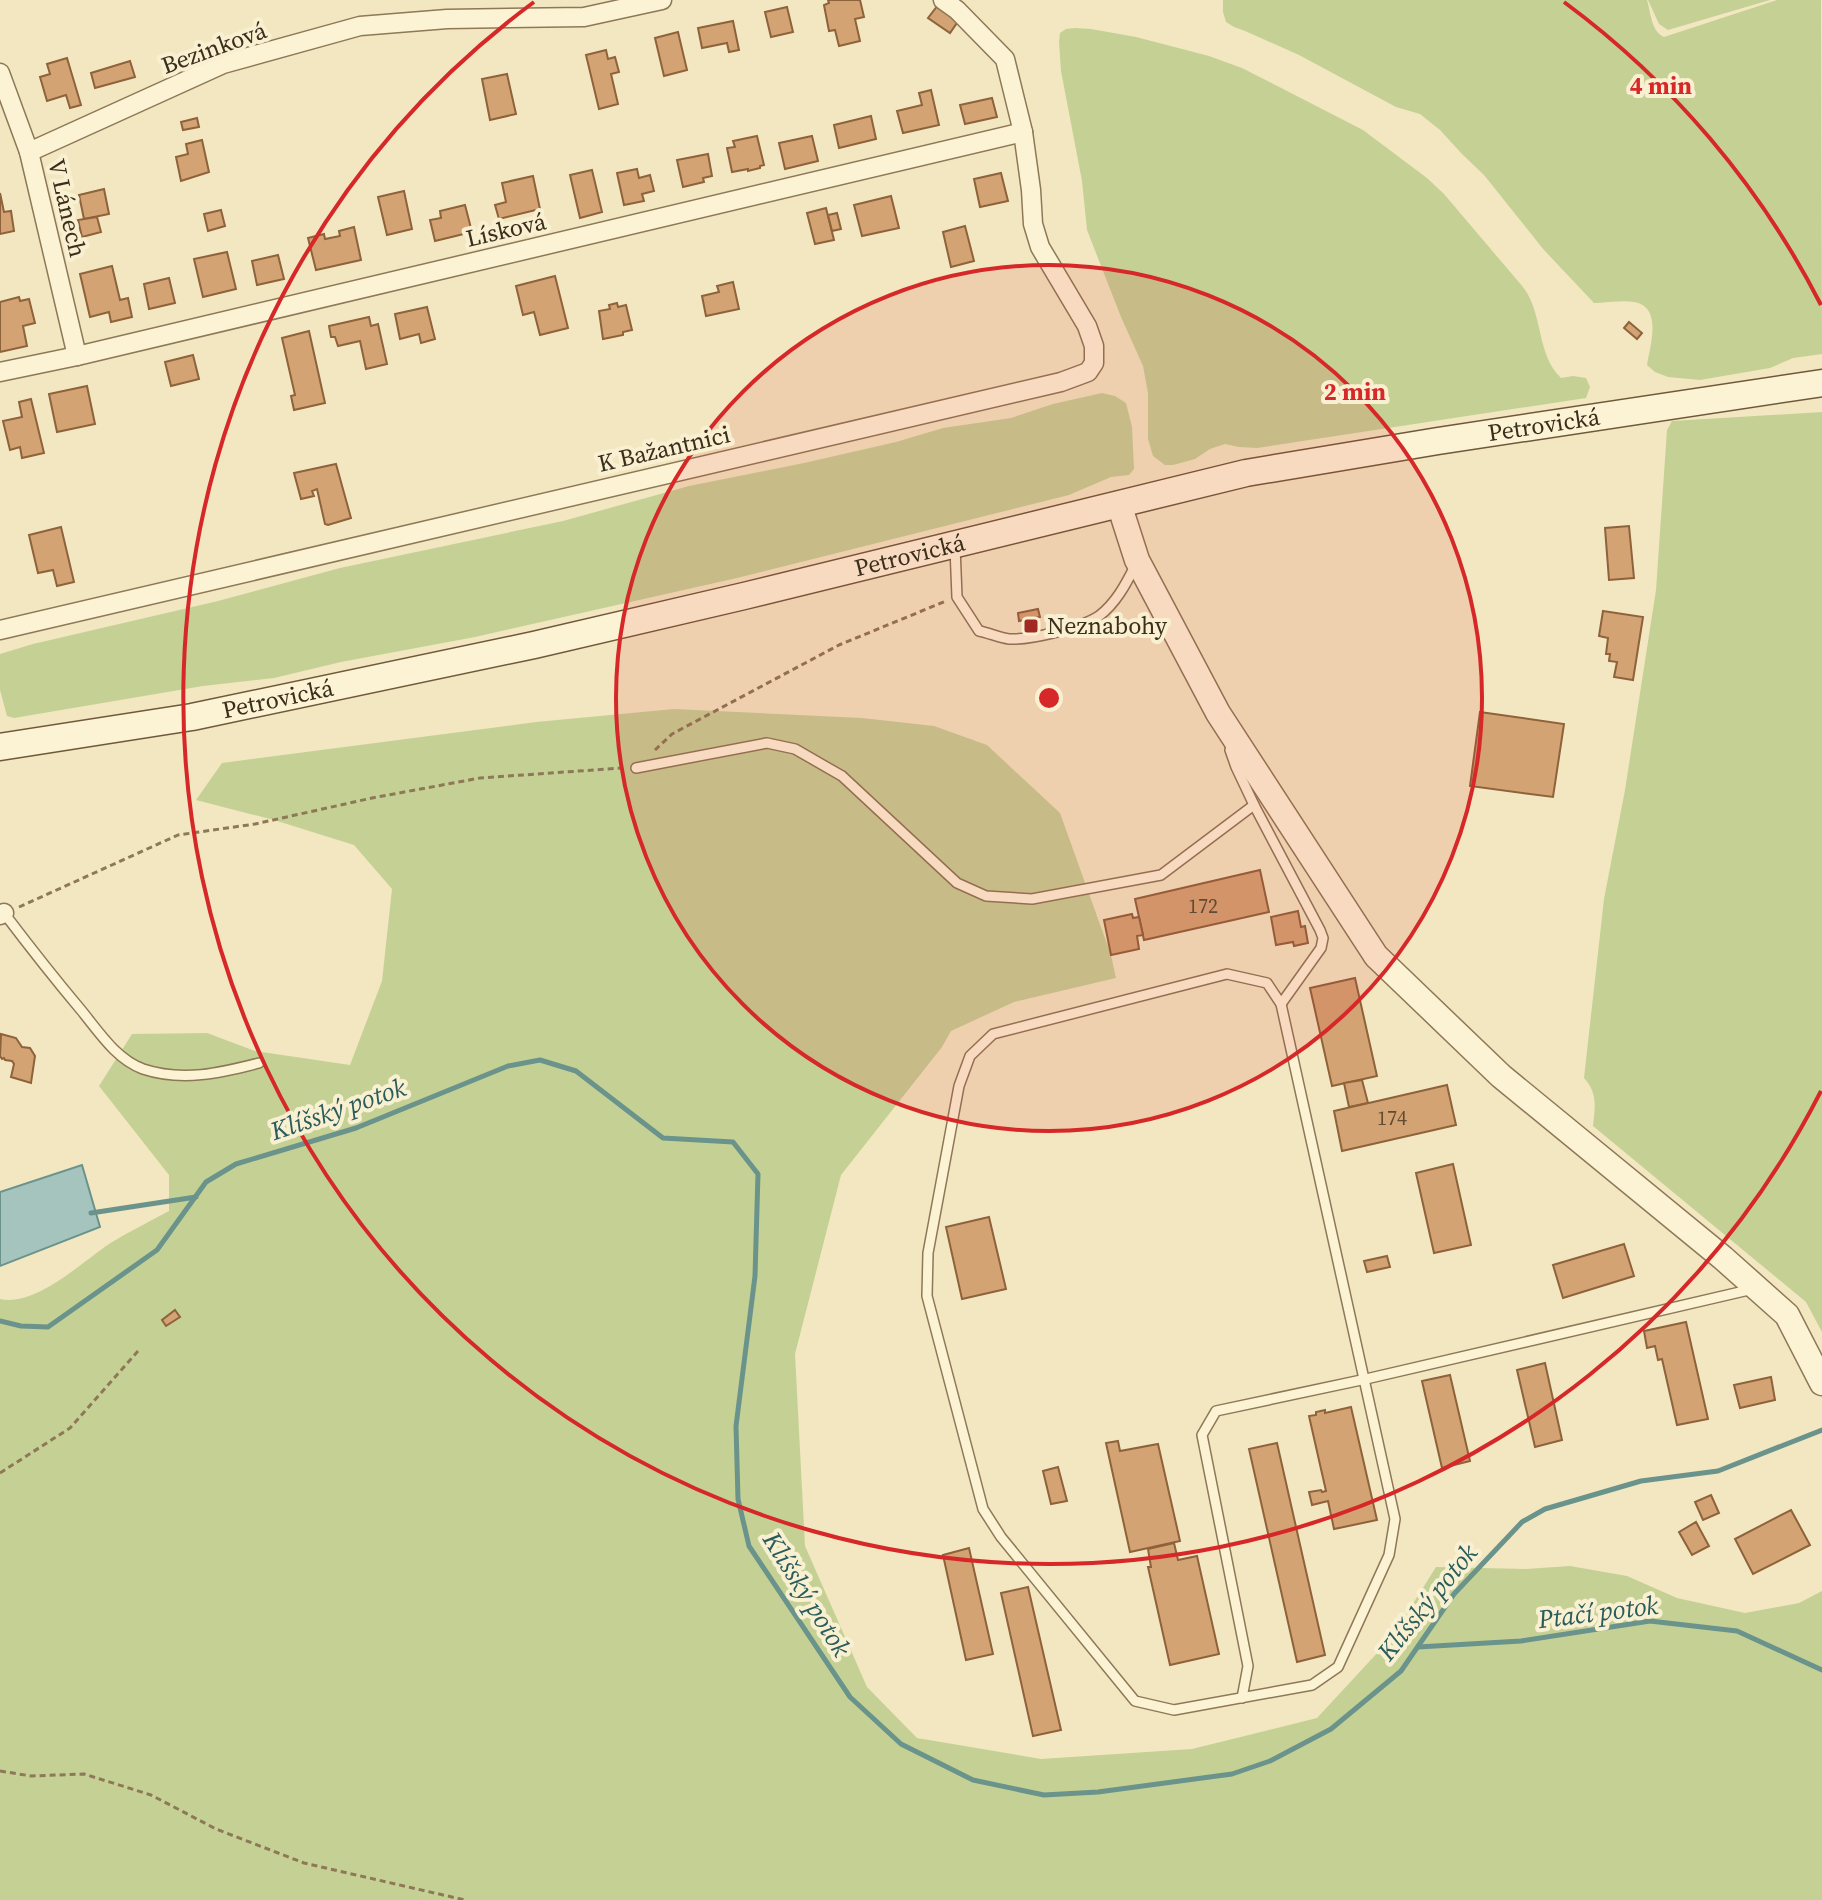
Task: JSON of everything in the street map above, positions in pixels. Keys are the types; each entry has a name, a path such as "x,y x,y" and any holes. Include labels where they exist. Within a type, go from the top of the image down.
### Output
{"main road":[{"name":"Petrovická","path":"0,747 192,717 457,662 744,596 1246,473 1822,383"}],"street":[{"name":"Bezinková","path":"29,152 223,64 360,26 447,19 584,17 662,0"},
{"path":"943,0 957,10 1005,59 1023,132"},
{"name":"V Lánech","path":"0,73 29,152 77,356"},
{"name":"Lísková","path":"0,372 1023,132"},
{"name":"K Bažantnici","path":"0,630 1081,376 1094,363 1094,346 1087,326 1036,235 1023,132"},
{"path":"1119,504 1137,560 1218,713 1376,956 1501,1076 1723,1258 1787,1315 1822,1383"}],"lane":[{"path":"955,544 957,597 979,631 1009,639 1074,627 1099,615 1123,590 1137,560"},
{"path":"1218,713 1236,767 1323,938 1321,948 1281,1004"},
{"path":"636,768 767,743 795,749 842,776 957,883 986,896 1032,899 1161,875 1254,805"},
{"path":"2,914 116,1052 129,1062 158,1072 202,1075 259,1063"},
{"path":"1227,974 1267,983 1281,1004 1366,1379 1395,1519 1389,1555 1338,1667 1312,1685 1174,1710 1135,1701 1001,1537 983,1509 927,1296 928,1253 959,1086 970,1056 993,1034 1227,974"},
{"path":"1242,1698 1248,1666 1202,1435 1216,1411 1756,1288"}],"path":[{"path":"2,914 178,835 255,824 480,778 636,768 672,734 839,645 957,597"},
{"path":"0,1473 70,1428 138,1351"},
{"path":"0,1771 31,1776 84,1774 151,1795 216,1829 304,1863 465,1900"}],"green space":[{"path":"1223,0 1647,0 1654,26 1664,37 1777,0 1821,0 1822,354 1793,358 1770,368 1700,380 1668,377 1655,372 1647,365 1652,338 1649,311 1634,302 1594,303 1544,250 1484,175 1440,130 1420,114 1396,107 1299,55 1234,27 1226,22"},
{"path":"1648,0 1770,0 1668,30 1659,24"},
{"path":"1075,28 1136,37 1209,56 1242,68 1363,130 1444,194 1523,287 1530,298 1547,358 1561,378 1586,378 1590,387 1586,398 1257,448 1225,444 1195,459 1165,465 1153,456 1148,439 1148,393 1143,366 1087,230 1059,42 1060,33"},
{"path":"1102,393 1126,403 1132,427 1134,469 1129,475 1111,477 1069,495 737,578 475,637 274,678 203,686 14,718 7,716 0,690 0,654 33,644 218,601 340,568 563,521 689,486 896,442 943,428 1011,418"},
{"path":"1822,412 1822,1332 1806,1302 1593,1126 1594,1095 1584,1078 1604,899 1625,790 1656,590 1667,430 1672,421"},
{"path":"674,709 862,718 934,726 987,745 1060,813 1111,955 1116,978 1014,1002 951,1031 942,1047 841,1175 795,1354 805,1546 867,1687 917,1738 1041,1759 1192,1749 1317,1718 1392,1637 1436,1567 1526,1569 1570,1566 1627,1576 1677,1598 1745,1613 1799,1603 1822,1591 1822,1900 0,1900 0,1299 14,1300 42,1290 109,1244 169,1211 169,1175 99,1086 132,1034 207,1033 255,1051 350,1065 382,981 392,889 354,845 196,800 222,763 536,722"}],"water":[{"path":"82,1165 100,1227 0,1266 0,1192"}],"building":[{"path":"828,0 860,0 864,17 855,19 860,41 839,46 835,30 829,31 824,5 829,3"},
{"path":"938,5 959,20 950,33 928,18"},
{"path":"787,7 793,32 771,37 765,12"},
{"path":"733,21 739,50 729,52 727,43 702,48 698,28"},
{"path":"678,32 687,70 664,76 655,38"},
{"path":"606,50 608,59 615,57 619,72 611,74 618,104 599,109 586,55"},
{"path":"67,58 81,105 70,108 66,95 47,101 40,77 50,74 47,64"},
{"path":"130,61 135,77 95,88 91,73"},
{"path":"507,74 516,114 490,120 482,79"},
{"path":"931,90 939,125 903,133 897,111 922,105 919,93"},
{"path":"992,98 997,117 965,124 960,105"},
{"path":"871,116 876,139 839,148 834,125"},
{"path":"197,118 199,127 183,130 181,122"},
{"path":"757,136 764,165 748,171 732,172 727,148 735,147 733,141"},
{"path":"812,136 818,161 785,169 779,143"},
{"path":"202,140 209,172 181,181 176,157 188,154 186,144"},
{"path":"708,154 712,176 703,178 704,182 683,187 677,160"},
{"path":"637,169 639,178 650,175 654,191 642,194 644,201 624,205 617,173"},
{"path":"592,170 602,212 580,218 570,175"},
{"path":"1001,173 1008,201 980,207 974,179"},
{"path":"533,176 540,209 499,219 495,205 506,202 502,183"},
{"path":"104,189 109,214 84,219 79,195"},
{"path":"404,191 412,229 387,235 378,197"},
{"path":"0,193 4,212 11,211 14,231 0,234"},
{"path":"891,196 899,228 862,236 854,205"},
{"path":"465,205 472,232 435,241 430,220 441,218 440,211"},
{"path":"826,208 834,240 815,244 807,213"},
{"path":"221,210 225,226 208,231 204,214"},
{"path":"837,213 841,229 832,231 828,215"},
{"path":"97,217 101,232 82,237 78,220"},
{"path":"965,226 974,261 951,267 943,232"},
{"path":"354,227 361,260 316,270 308,238 324,234 325,239 340,236 339,231"},
{"path":"227,252 236,289 203,297 194,259"},
{"path":"278,255 284,279 257,285 252,261"},
{"path":"112,266 120,300 128,298 132,317 111,322 109,312 90,317 80,274"},
{"path":"555,276 568,328 540,335 534,312 523,315 516,286"},
{"path":"169,278 175,303 149,309 144,284"},
{"path":"733,282 739,309 706,316 702,296 719,292 717,286"},
{"path":"19,297 20,301 29,299 35,323 23,326 27,346 0,352 0,302"},
{"path":"617,303 618,307 626,305 632,330 603,339 599,311 610,309 609,305"},
{"path":"427,307 435,339 421,343 419,334 400,339 395,314"},
{"path":"369,317 371,326 378,324 387,364 366,369 360,341 338,346 335,337 331,337 329,326"},
{"path":"1629,322 1642,333 1637,339 1624,328"},
{"path":"309,331 325,403 294,410 291,396 295,395 282,338"},
{"path":"193,355 199,379 171,386 165,362"},
{"path":"87,386 95,424 57,432 49,394"},
{"path":"31,399 44,453 22,458 20,447 10,450 3,421 22,417 19,402"},
{"path":"336,464 351,518 328,525 325,524 317,489 312,491 314,496 301,499 294,473"},
{"path":"1629,526 1634,578 1609,580 1605,528"},
{"path":"61,527 74,582 57,586 53,570 38,573 29,535"},
{"path":"1038,609 1040,617 1019,621 1018,613"},
{"path":"1603,611 1643,617 1633,680 1614,677 1617,662 1609,661 1610,654 1606,654 1608,638 1599,636"},
{"path":"1480,712 1564,724 1553,797 1470,786"},
{"path":"1260,870 1269,912 1144,940 1135,899"},
{"path":"1298,911 1308,943 1276,945 1271,917"},
{"path":"1132,914 1133,918 1139,917 1143,935 1137,936 1139,949 1111,955 1104,920"},
{"path":"1355,978 1377,1076 1332,1086 1310,988"},
{"path":"1,1034 16,1038 22,1047 30,1048 35,1056 31,1083 11,1077 14,1064 0,1056"},
{"path":"1362,1080 1368,1103 1349,1107 1344,1083"},
{"path":"1447,1085 1456,1125 1342,1151 1334,1111"},
{"path":"1453,1164 1471,1245 1434,1253 1416,1173"},
{"path":"989,1217 1006,1289 962,1299 946,1227"},
{"path":"1624,1244 1634,1276 1563,1298 1553,1265"},
{"path":"1387,1256 1390,1267 1367,1272 1364,1261"},
{"path":"175,1310 180,1317 166,1326 162,1320"},
{"path":"1686,1322 1708,1419 1677,1425 1662,1359 1658,1360 1655,1346 1647,1348 1644,1331"},
{"path":"1545,1363 1562,1440 1535,1447 1517,1370"},
{"path":"1450,1375 1470,1461 1442,1468 1422,1381"},
{"path":"1771,1377 1775,1400 1740,1408 1734,1385"},
{"path":"1351,1407 1377,1520 1334,1529 1328,1501 1312,1505 1309,1492 1326,1491 1309,1416 1325,1410 1325,1413"},
{"path":"1118,1441 1120,1451 1158,1444 1180,1541 1130,1552 1106,1443"},
{"path":"1277,1443 1325,1655 1297,1662 1249,1449"},
{"path":"1058,1467 1067,1501 1051,1504 1043,1471"},
{"path":"1711,1495 1719,1513 1703,1520 1695,1502"},
{"path":"1791,1510 1810,1545 1753,1574 1735,1539"},
{"path":"1696,1522 1709,1546 1692,1555 1679,1532"},
{"path":"1174,1543 1178,1560 1197,1556 1219,1654 1170,1665 1148,1567 1151,1567 1148,1549"},
{"path":"969,1548 993,1654 966,1660 943,1555"},
{"path":"1028,1587 1061,1730 1033,1736 1001,1593"}],"waterway":[{"name":"Klíšský potok","path":"0,1321 48,1327 157,1250 206,1182 236,1164 356,1128 508,1066 540,1060 576,1071 663,1138 733,1142 758,1174 755,1276 736,1426 738,1499 749,1546 850,1697 901,1744 973,1780 1044,1795 1098,1792 1232,1774 1270,1761 1331,1729 1401,1671 1454,1594 1522,1522 1545,1509 1641,1481 1718,1471 1822,1430"},
{"path":"91,1213 196,1197"},
{"name":"Ptačí potok","path":"1418,1647 1521,1641 1650,1621 1737,1631 1822,1670"}],"place":[{"name":"Neznabohy","path":"1031,626"}]}
